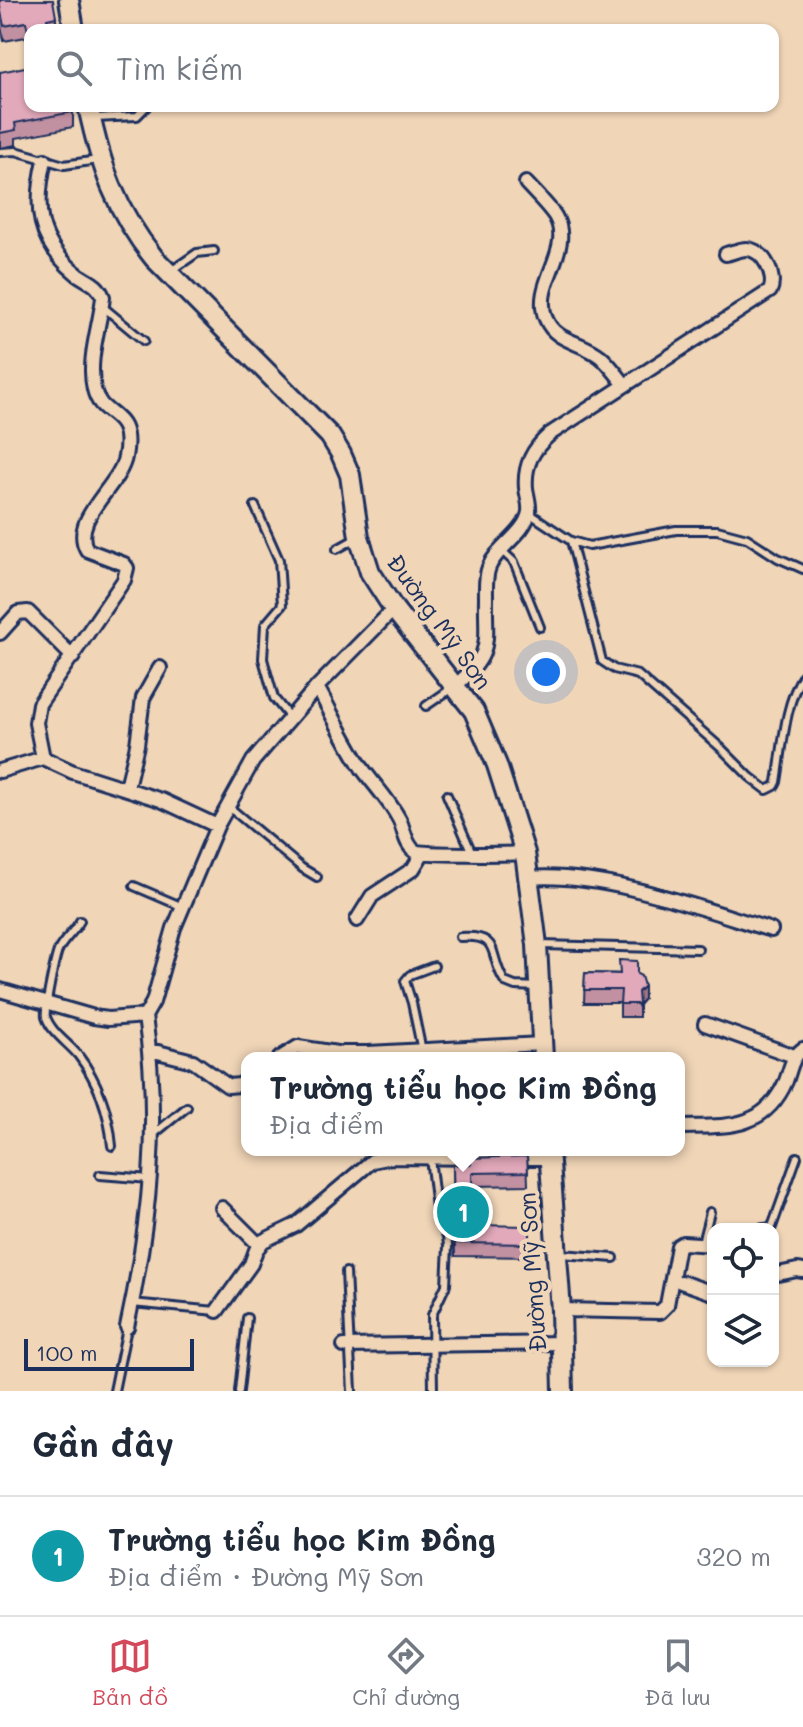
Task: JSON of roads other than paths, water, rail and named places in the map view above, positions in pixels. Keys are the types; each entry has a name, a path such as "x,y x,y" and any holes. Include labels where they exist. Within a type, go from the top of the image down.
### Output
{"street":[{"path":"69,0 73,24"},
{"name":"Đường Mỹ Sơn","path":"89,112 100,160 136,235 169,273 330,436 350,475 359,537 370,572 394,609 474,711 486,737 525,853 537,945 542,1051"},
{"path":"43,758 36,723 39,704 124,580 127,568 124,564 87,550 83,541 91,512 122,470 127,448 126,427 100,403 94,390 93,366 102,306 100,288 58,257 42,232 40,182 45,160"},
{"path":"526,183 555,216 559,230 555,261 542,300 547,322 560,337 600,357 625,385"},
{"path":"456,685 473,671 482,656 487,634 487,577 492,561 522,527 529,513 525,472 528,462 541,442 770,291 773,275 755,252 746,249 726,254"},
{"path":"127,1327 139,1269 154,1134 145,1016 153,1002 183,907 217,826 253,761 317,687 394,609"},
{"path":"0,633 18,613 28,612 73,657"},
{"path":"127,787 137,745 140,709 148,687 160,668"},
{"path":"317,687 362,767 398,818 410,846 422,854 525,853"},
{"path":"0,771 43,758 73,772 127,787 217,826"},
{"path":"357,920 372,896 413,869 422,854"},
{"path":"529,878 553,876 590,880 771,930"},
{"path":"0,990 45,1005 108,1019 145,1016"},
{"path":"685,1127 731,1126 748,1122 774,1102 798,1052 705,1024"},
{"path":"290,1052 298,1047 330,1052"},
{"path":"150,1050 193,1061 228,1086 241,1084"},
{"path":"380,1052 542,1051"},
{"path":"217,1311 251,1264 259,1245 296,1225 372,1161 392,1157 490,1156"},
{"name":"Đường Mỹ Sơn","path":"549,1156 558,1254 563,1391"},
{"path":"222,1208 259,1245"},
{"path":"561,1310 664,1310 678,1246 683,1243 707,1243"},
{"path":"779,1274 803,1271"},
{"path":"681,1282 707,1291"},
{"path":"347,1346 563,1343"}],"lane":[{"path":"89,112 137,116 141,112"},
{"path":"0,152 16,151 64,165 100,160"},
{"path":"169,273 190,256 214,251"},
{"path":"102,306 144,341"},
{"path":"255,506 279,560 282,605 265,625 263,659 274,698 290,718"},
{"path":"529,513 571,541 598,546 676,530 717,530 747,538 778,558 803,569"},
{"path":"337,549 359,537"},
{"path":"571,541 602,661 614,669 638,675 767,790 777,782 788,717 796,686 803,675"},
{"path":"501,550 514,562 540,627"},
{"path":"426,706 456,685"},
{"path":"447,795 472,853"},
{"path":"229,807 317,877"},
{"path":"134,886 183,907"},
{"path":"80,921 59,949 45,1005 49,1024 78,1056 95,1081 107,1112 112,1146"},
{"path":"460,937 482,937 490,943 505,982 515,986 540,987"},
{"path":"537,945 698,949"},
{"path":"422,1051 405,981 410,975 434,966"},
{"path":"154,1134 187,1107"},
{"path":"773,1223 797,1157"},
{"path":"430,1158 437,1216 447,1236 448,1264 446,1285 432,1315 433,1391"},
{"path":"100,1175 150,1179"},
{"path":"710,1212 710,1223"},
{"path":"558,1254 614,1258"},
{"path":"346,1272 347,1346 352,1391"},
{"path":"132,1303 217,1311"},
{"path":"239,1391 247,1318"},
{"path":"114,1391 127,1327"}],"place":[{"name":"Trường tiểu học Kim Đồng","path":"463,1212"}]}
